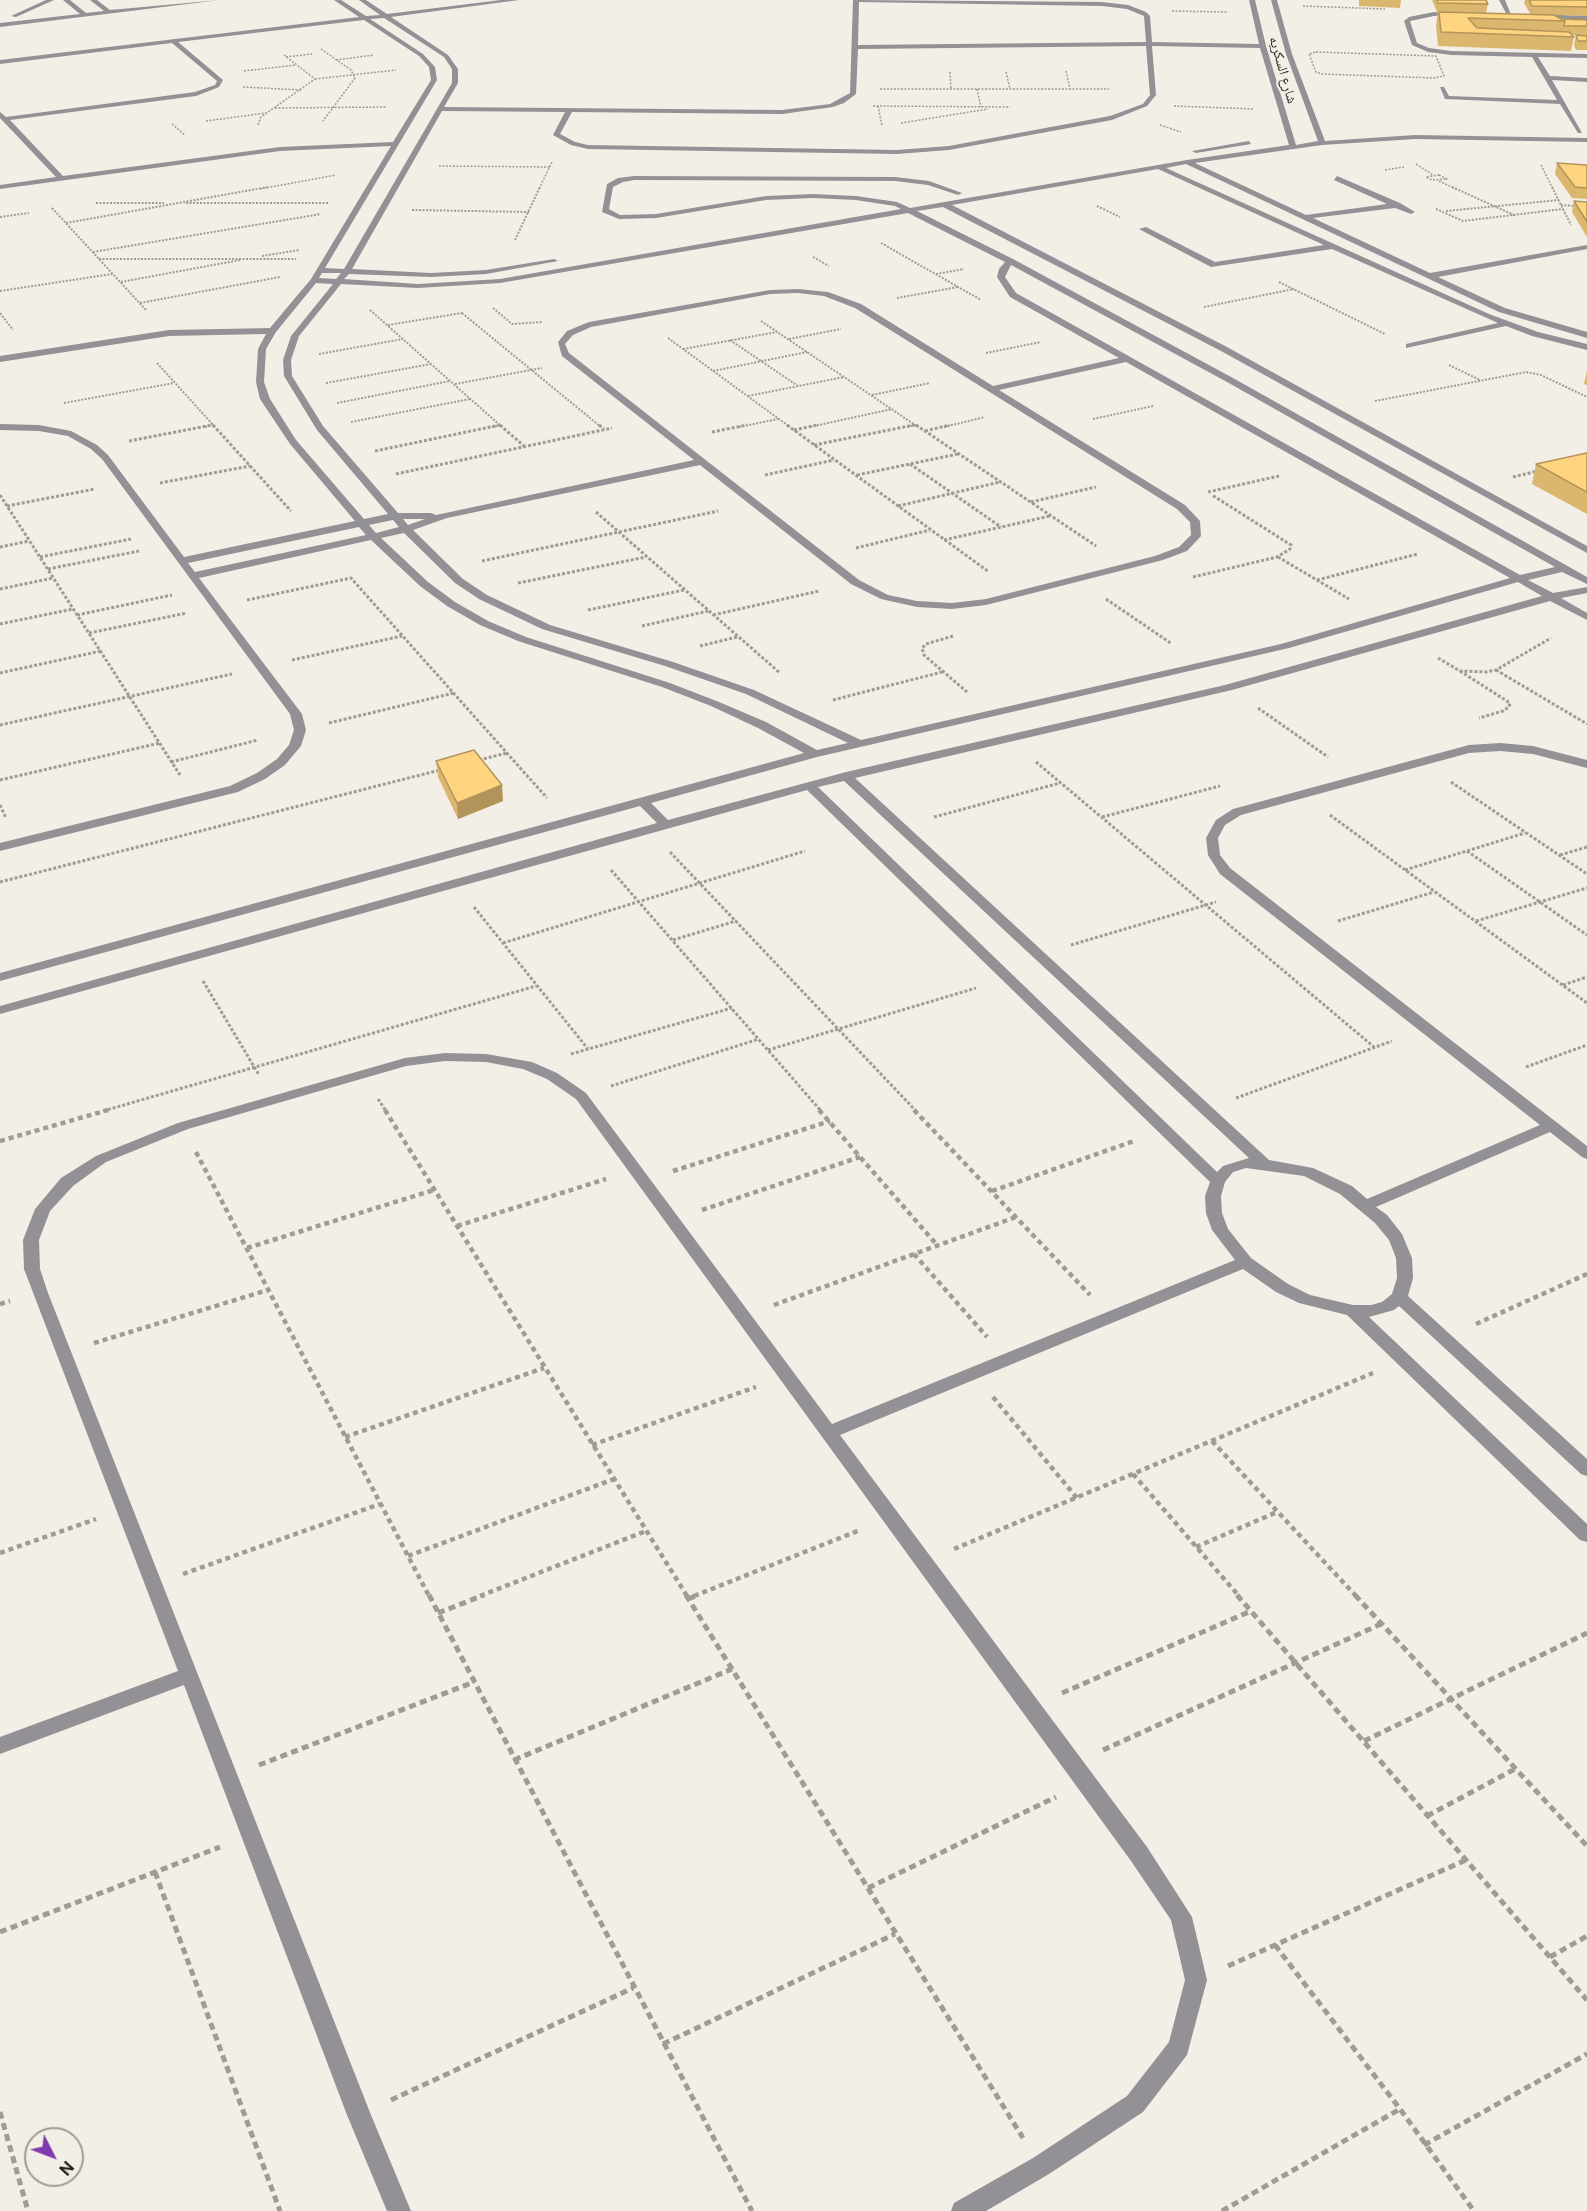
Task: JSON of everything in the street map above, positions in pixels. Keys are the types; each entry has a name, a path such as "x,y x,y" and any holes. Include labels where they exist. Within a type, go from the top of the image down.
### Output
{"street":[{"path":"14,16 51,0"},
{"path":"66,0 86,16"},
{"path":"93,0 110,13"},
{"path":"0,18 157,0"},
{"path":"0,25 218,0"},
{"path":"337,0 421,55 432,67 434,80 314,280 272,331 262,349 259,365 260,382 265,399 293,442 373,536 424,584 451,604 522,639 666,685 715,704 762,725 815,754"},
{"path":"362,0 446,56 456,76 455,83 346,272 295,336 286,360 288,376 320,428 406,529 447,569 475,591 512,613 730,685 860,744"},
{"path":"0,62 516,0"},
{"path":"439,109 782,112 831,106 849,98 853,89 856,0 1102,4 1138,10 1147,16 1153,95 1145,105 1128,113 949,148 911,152 608,149 588,147 562,140 556,135 569,111"},
{"name":"شارع السكريه","path":"1252,0 1263,46 1293,146"},
{"name":"شارع السكريه","path":"1274,0 1314,134 1322,143"},
{"path":"1502,0 1510,16"},
{"path":"1469,15 1420,15 1407,21 1414,44 1428,50 1451,53 1587,56"},
{"path":"1500,15 1521,16"},
{"path":"1532,16 1587,18"},
{"path":"2,116 179,96 218,86 221,81 173,41"},
{"path":"855,47 1148,44 1263,46"},
{"path":"1534,55 1583,133"},
{"path":"1549,78 1587,80"},
{"path":"1442,88 1447,98 1563,102"},
{"path":"2,116 61,178"},
{"path":"1408,128 1583,133"},
{"path":"1314,134 1327,132"},
{"path":"314,280 441,286 512,279 1187,162 1293,146 1447,137 1587,140"},
{"path":"1186,153 1263,141"},
{"path":"0,194 280,149 393,148"},
{"path":"0,187 199,163 393,148"},
{"path":"1187,162 1502,310 1587,335"},
{"path":"1159,167 1506,324 1587,347"},
{"path":"757,227 1060,175"},
{"path":"958,192 929,183 895,179 634,178 621,180 610,186 605,210 619,217 656,216 766,198 813,196 856,198 897,204 1010,261 1230,380 1587,581"},
{"path":"1337,178 1411,212"},
{"path":"930,198 1158,315 1587,550"},
{"path":"1307,217 1397,205"},
{"path":"1143,229 1206,263 1214,265 1333,246"},
{"path":"1428,276 1587,247"},
{"path":"320,270 431,275 501,270 559,260"},
{"path":"1010,261 1003,268 1001,277 1014,295 1193,398 1587,617"},
{"path":"501,270 512,279"},
{"path":"770,291 798,291 825,294 858,306 1181,507 1195,521 1196,536 1183,549 1128,567 986,602 952,606 917,604 885,597 855,582 565,354 561,344 570,333 589,325 729,299 770,291"},
{"path":"1409,346 1506,324"},
{"path":"0,359 169,333 272,331"},
{"path":"991,389 1127,360"},
{"path":"0,427 56,430 71,434 94,447 105,457 296,714 300,730 295,746 281,762 261,776 234,789 0,847"},
{"path":"192,576 406,529 444,516 701,462"},
{"path":"181,561 395,516 444,516"},
{"path":"0,1010 588,845 846,776 984,730 1204,666 1564,568"},
{"path":"0,977 570,823 815,754 860,744 984,730 1008,738 1228,688 1551,597 1587,590"},
{"path":"1587,764 1533,750 1500,747 1469,749 1300,793 1238,812 1220,824 1212,838 1214,855 1225,871 1587,1154"},
{"path":"846,776 1264,1164"},
{"path":"808,785 1218,1180"},
{"path":"644,802 665,825"},
{"path":"399,2211 359,2115 230,1776 32,1269 31,1240 43,1209 67,1182 101,1159 183,1126 273,1099 405,1062 445,1057 486,1058 527,1065 552,1076 581,1096 1139,1854 1181,1917 1196,1980 1179,2047 1135,2104 1041,2166 963,2211"},
{"path":"1366,1204 1551,1126"},
{"path":"1245,1163 1264,1164 1308,1172 1328,1180 1366,1204 1396,1238 1404,1258 1405,1278 1399,1297 1388,1306 1372,1311 1353,1311 1328,1306 1282,1288 1245,1262 1231,1247 1217,1221 1213,1196 1218,1180 1228,1169 1245,1163"},
{"path":"829,1432 1245,1262"},
{"path":"1399,1297 1587,1469"},
{"path":"1353,1311 1587,1535"},
{"path":"0,1746 189,1675"}],"path":[{"path":"1304,6 1395,9"},
{"path":"1138,10 1255,12"},
{"path":"287,27 355,74"},
{"path":"251,32 315,79"},
{"path":"1310,51 1451,53"},
{"path":"286,57 324,52"},
{"path":"1310,54 1436,56 1444,76 1434,78 1317,73 1310,54"},
{"path":"214,75 296,64"},
{"path":"280,149 258,125 261,117 315,79 432,67"},
{"path":"950,68 951,89"},
{"path":"1005,68 1010,89"},
{"path":"1065,68 1070,89"},
{"path":"302,148 356,78 355,74"},
{"path":"218,86 302,90"},
{"path":"853,89 1152,89"},
{"path":"977,89 981,107"},
{"path":"1145,105 1282,110"},
{"path":"831,106 1015,107"},
{"path":"273,108 418,107"},
{"path":"892,124 1001,107"},
{"path":"1128,113 1220,147"},
{"path":"501,270 562,140"},
{"path":"1537,158 1572,226"},
{"path":"407,165 550,167"},
{"path":"66,223 381,168"},
{"path":"1439,181 1447,178 1439,175 1426,177 1515,215"},
{"path":"27,190 48,203 169,333"},
{"path":"1445,211 1559,200"},
{"path":"95,203 358,206"},
{"path":"1561,205 1578,206"},
{"path":"93,252 358,206"},
{"path":"1411,212 1439,208 1463,221 1563,210"},
{"path":"381,210 529,212"},
{"path":"843,222 987,303"},
{"path":"121,282 335,243"},
{"path":"99,259 326,259"},
{"path":"1238,262 1480,380"},
{"path":"140,303 320,270"},
{"path":"0,291 112,274"},
{"path":"339,282 525,446"},
{"path":"858,306 959,287"},
{"path":"1158,315 1295,289"},
{"path":"729,299 1128,567"},
{"path":"388,325 472,311"},
{"path":"462,313 604,429"},
{"path":"637,316 1018,594"},
{"path":"789,339 883,321"},
{"path":"683,349 778,332"},
{"path":"947,361 1083,334"},
{"path":"134,337 292,511"},
{"path":"286,360 404,339"},
{"path":"730,340 799,386"},
{"path":"713,371 808,352"},
{"path":"455,384 575,362"},
{"path":"294,389 431,364"},
{"path":"1333,410 1526,372 1541,375 1587,397"},
{"path":"872,395 969,374"},
{"path":"748,396 845,377"},
{"path":"307,408 451,381"},
{"path":"58,404 175,383"},
{"path":"1054,428 1193,398"},
{"path":"320,428 471,399"},
{"path":"794,430 893,409"},
{"path":"925,431 1023,409"},
{"path":"673,440 779,419"},
{"path":"365,480 648,420"},
{"path":"814,445 916,424"},
{"path":"94,447 213,425"},
{"path":"345,457 501,425"},
{"path":"856,475 959,453"},
{"path":"728,483 835,460"},
{"path":"910,464 1001,527"},
{"path":"7,506 251,466"},
{"path":"1170,501 1318,467"},
{"path":"1471,486 1544,470"},
{"path":"1031,502 1135,478"},
{"path":"898,506 1001,482"},
{"path":"570,490 781,674"},
{"path":"0,495 196,800"},
{"path":"447,569 754,504"},
{"path":"944,540 1051,516"},
{"path":"821,556 931,530"},
{"path":"40,557 161,533"},
{"path":"0,547 29,541"},
{"path":"48,569 169,544"},
{"path":"1317,580 1456,544"},
{"path":"475,591 646,556"},
{"path":"1277,557 1380,618"},
{"path":"0,589 53,578"},
{"path":"89,633 351,578 570,823"},
{"path":"713,615 855,582"},
{"path":"77,615 202,589"},
{"path":"535,622 684,590"},
{"path":"1105,598 1204,666"},
{"path":"0,624 73,609"},
{"path":"641,626 709,611"},
{"path":"0,725 402,636"},
{"path":"1460,671 1478,674 1497,670 1551,638"},
{"path":"1406,639 1507,699 1510,703 1509,708 1503,711 1468,721"},
{"path":"0,673 100,651"},
{"path":"1497,670 1587,724"},
{"path":"826,702 943,672"},
{"path":"1228,688 1329,758 1317,760"},
{"path":"1008,738 1374,1047"},
{"path":"0,780 160,743"},
{"path":"473,761 507,753"},
{"path":"1420,762 1587,874"},
{"path":"0,882 450,767"},
{"path":"900,827 1061,783"},
{"path":"1102,818 1227,784"},
{"path":"1300,793 1587,1003"},
{"path":"648,829 1111,1317"},
{"path":"1405,870 1526,833"},
{"path":"588,845 640,901 938,1246"},
{"path":"1560,855 1587,847"},
{"path":"502,943 805,851"},
{"path":"1467,851 1587,935"},
{"path":"454,883 588,1049"},
{"path":"1475,921 1587,888"},
{"path":"1303,932 1434,891"},
{"path":"1038,954 1252,892"},
{"path":"673,940 736,921"},
{"path":"189,957 273,1099"},
{"path":"1563,985 1587,977"},
{"path":"768,1050 1009,978"},
{"path":"0,1141 536,986"},
{"path":"527,1065 732,1008"},
{"path":"1206,1109 1426,1028"},
{"path":"581,1096 759,1039"},
{"path":"1491,1079 1587,1045"},
{"path":"362,1073 1041,2166"},
{"path":"457,1226 830,1121"},
{"path":"183,1126 633,1988 752,2211"},
{"path":"992,1191 1166,1130"},
{"path":"673,1220 860,1157"},
{"path":"247,1248 434,1190"},
{"path":"744,1316 1016,1217"},
{"path":"914,1254 1007,1359"},
{"path":"1445,1339 1587,1274"},
{"path":"64,1352 268,1290"},
{"path":"924,1562 1404,1360"},
{"path":"345,1437 544,1368"},
{"path":"973,1373 1077,1498"},
{"path":"592,1445 787,1376"},
{"path":"1212,1441 1587,1846"},
{"path":"1133,1474 1587,2000"},
{"path":"408,1556 614,1479"},
{"path":"154,1585 380,1504"},
{"path":"0,1553 125,1509"},
{"path":"1196,1547 1277,1512"},
{"path":"688,1599 891,1518"},
{"path":"438,1613 646,1531"},
{"path":"1030,1706 1251,1611"},
{"path":"1073,1764 1381,1624"},
{"path":"1364,1741 1587,1633"},
{"path":"514,1760 732,1670"},
{"path":"230,1776 474,1682"},
{"path":"1427,1816 1515,1769"},
{"path":"868,1888 1087,1783"},
{"path":"0,1932 252,1835"},
{"path":"1196,1980 1466,1860"},
{"path":"155,1872 280,2211"},
{"path":"663,2044 895,1934"},
{"path":"1550,1957 1587,1936"},
{"path":"1275,1945 1400,2109 1474,2211"},
{"path":"359,2115 633,1988"},
{"path":"1424,2145 1587,2054"},
{"path":"1222,2211 1400,2109"},
{"path":"0,2112 28,2211"}],"building":[{"path":"1437,0 1486,0 1488,4 1438,3"},
{"path":"1529,0 1587,0 1587,7 1532,6"},
{"path":"1439,12 1554,15 1565,21 1468,18 1477,28 1569,32 1574,37 1441,32"},
{"path":"1561,19 1587,20 1587,26 1564,26 1565,21"},
{"path":"1576,35 1587,36 1587,41 1578,41"},
{"path":"1557,163 1586,165 1587,188 1575,187"},
{"path":"1574,201 1587,202 1587,222"},
{"path":"1587,453 1587,492 1536,464"},
{"path":"474,750 502,785 457,803 436,761"}]}
